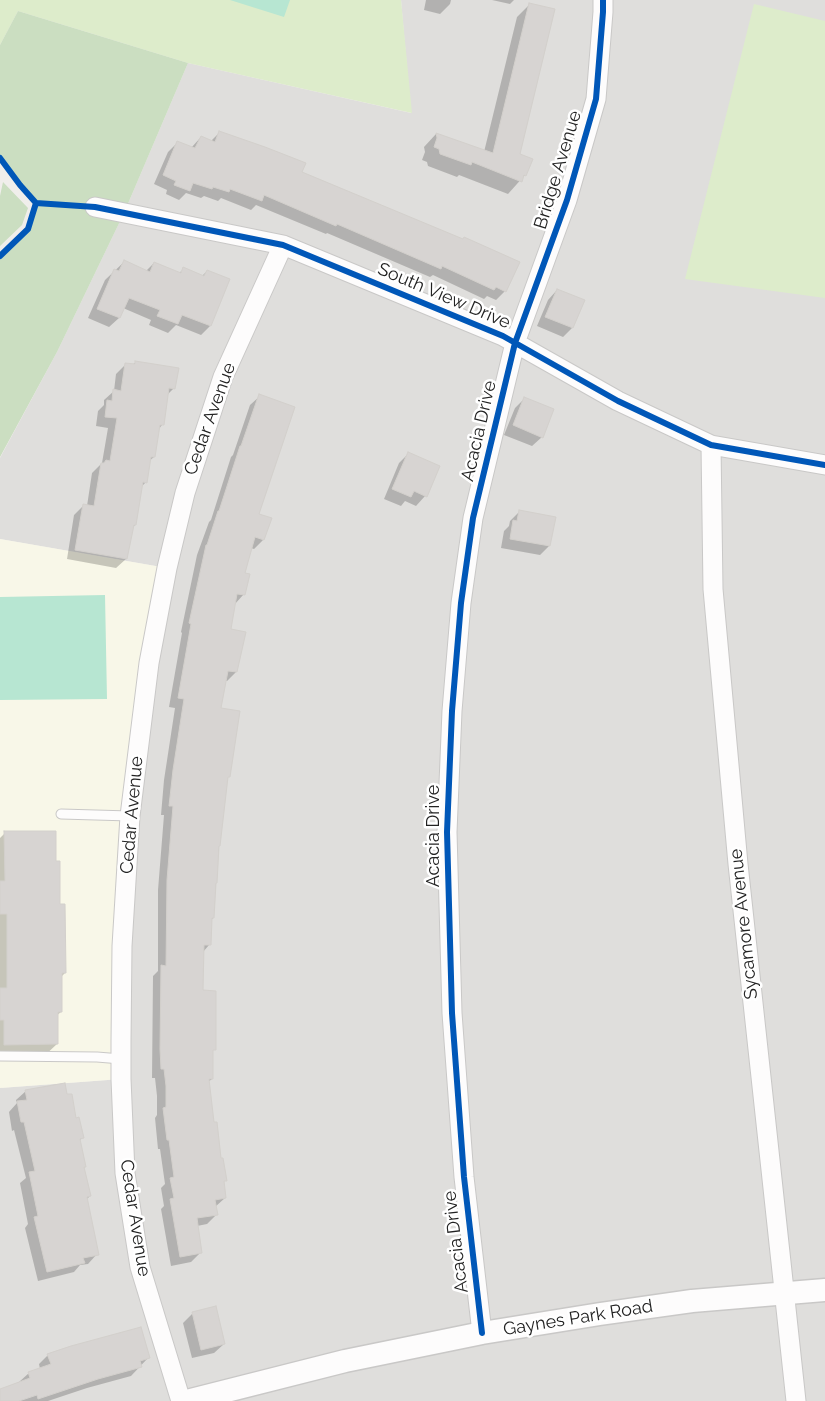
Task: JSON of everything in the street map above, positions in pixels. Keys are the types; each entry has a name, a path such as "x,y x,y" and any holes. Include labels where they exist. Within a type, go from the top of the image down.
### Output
{"street":[{"name":"Bridge Avenue","path":"515,343 567,200 596,99 603,0"},
{"name":"South View Drive","path":"95,208 283,245 503,336 618,401 711,445 825,465"},
{"name":"Cedar Avenue","path":"181,1401 140,1267 125,1173 121,1059 122,946 130,816 149,663 167,568 184,493 223,377 283,245"},
{"name":"Acacia Drive","path":"482,1333 464,1176 452,1013 447,832 452,712 461,602 474,518 515,343"},
{"name":"Sycamore Avenue","path":"711,445 713,588 738,864 796,1401"},
{"name":"Gaynes Park Road","path":"187,1401 345,1361 482,1333 692,1301 825,1290"}],"lane":[{"path":"61,814 130,816"},
{"path":"0,1056 121,1059"}],"shaded area":[{"path":"401,0 825,0 825,1401 0,1401 0,1088 121,1079 122,946 167,568 0,539 0,458 57,352 124,213 188,63 411,113"},
{"path":"0,539 167,568 149,663 121,1079 0,1088"}],"green space":[{"path":"0,0 401,0 412,113 188,63 18,11 0,45"},
{"path":"230,0 290,0 284,17"},
{"path":"754,4 825,21 825,298 685,279"},
{"path":"18,11 188,63 124,213 57,352 0,457 0,256 28,229 36,203 0,158 0,45"},
{"path":"3,182 28,208 22,225 0,246 0,196"},
{"path":"105,595 107,699 0,700 0,597"}],"building":[{"path":"529,3 555,9 520,154 533,159 522,182 472,162 471,165 440,154 439,149 434,147 437,138 436,133 493,153"},
{"path":"219,131 306,163 302,172 463,239 464,237 520,262 506,292 496,287 494,290 442,266 441,269 264,195 262,201 230,189 229,192 193,183 190,191 174,185 176,181 163,175 177,141 195,148 201,136 215,142"},
{"path":"124,260 150,272 154,262 181,273 183,267 204,276 207,270 230,279 211,326 182,315 178,324 157,316 160,310 129,298 120,318 97,309 114,269 119,271"},
{"path":"557,289 585,300 573,328 545,317"},
{"path":"135,361 179,368 175,389 169,388 164,425 160,425 155,457 151,457 147,483 143,482 136,525 134,525 127,559 75,550 83,504 94,506 101,463 104,463 106,460 110,461 117,418 105,417 107,400 112,401 113,389 121,391 125,363 135,364"},
{"path":"259,394 295,407 259,514 272,518 264,540 255,537 245,573 250,574 245,595 237,594 231,629 246,632 237,672 228,671 221,708 240,711 230,777 228,777 219,846 211,945 204,945 203,990 216,991 216,1050 213,1050 213,1079 209,1079 214,1122 217,1122 221,1158 223,1158 227,1181 224,1181 226,1198 215,1200 218,1215 197,1218 202,1253 180,1257 170,1199 174,1198 170,1178 174,1177 163,1108 166,1107 166,1086 164,1069 161,1069 160,1049 161,965 166,966 167,880 173,806 169,806 184,699 178,698 191,624 189,623 206,545"},
{"path":"524,397 554,409 543,438 513,425"},
{"path":"408,452 440,466 427,497 414,491 411,497 392,489"},
{"path":"519,510 556,517 550,546 510,539 513,520 517,521"},
{"path":"4,831 56,831 56,861 60,861 60,904 65,904 66,973 62,973 62,1012 58,1012 58,1044 4,1045 4,1020 0,1020 0,988 7,988 7,914 0,914 0,881 5,881"},
{"path":"65,1083 67,1094 72,1094 76,1118 79,1117 84,1138 80,1139 91,1196 87,1197 99,1255 83,1258 85,1263 47,1272 34,1217 38,1216 29,1172 35,1171 24,1122 21,1122 17,1101 27,1100 25,1090"},
{"path":"216,1306 225,1344 201,1350 192,1312"},
{"path":"141,1327 150,1358 140,1361 142,1367 38,1399 37,1395 19,1401 0,1401 0,1389 30,1378 28,1372 51,1364 47,1354"}],"cycle path":[{"path":"482,1333 464,1177 452,1013 447,832 452,711 461,603 473,518 515,343 567,200 596,99 603,0"},
{"path":"0,158 36,203 95,207 283,245 503,336 618,401 711,445 825,465"},
{"path":"0,256 28,229 36,203"}]}
